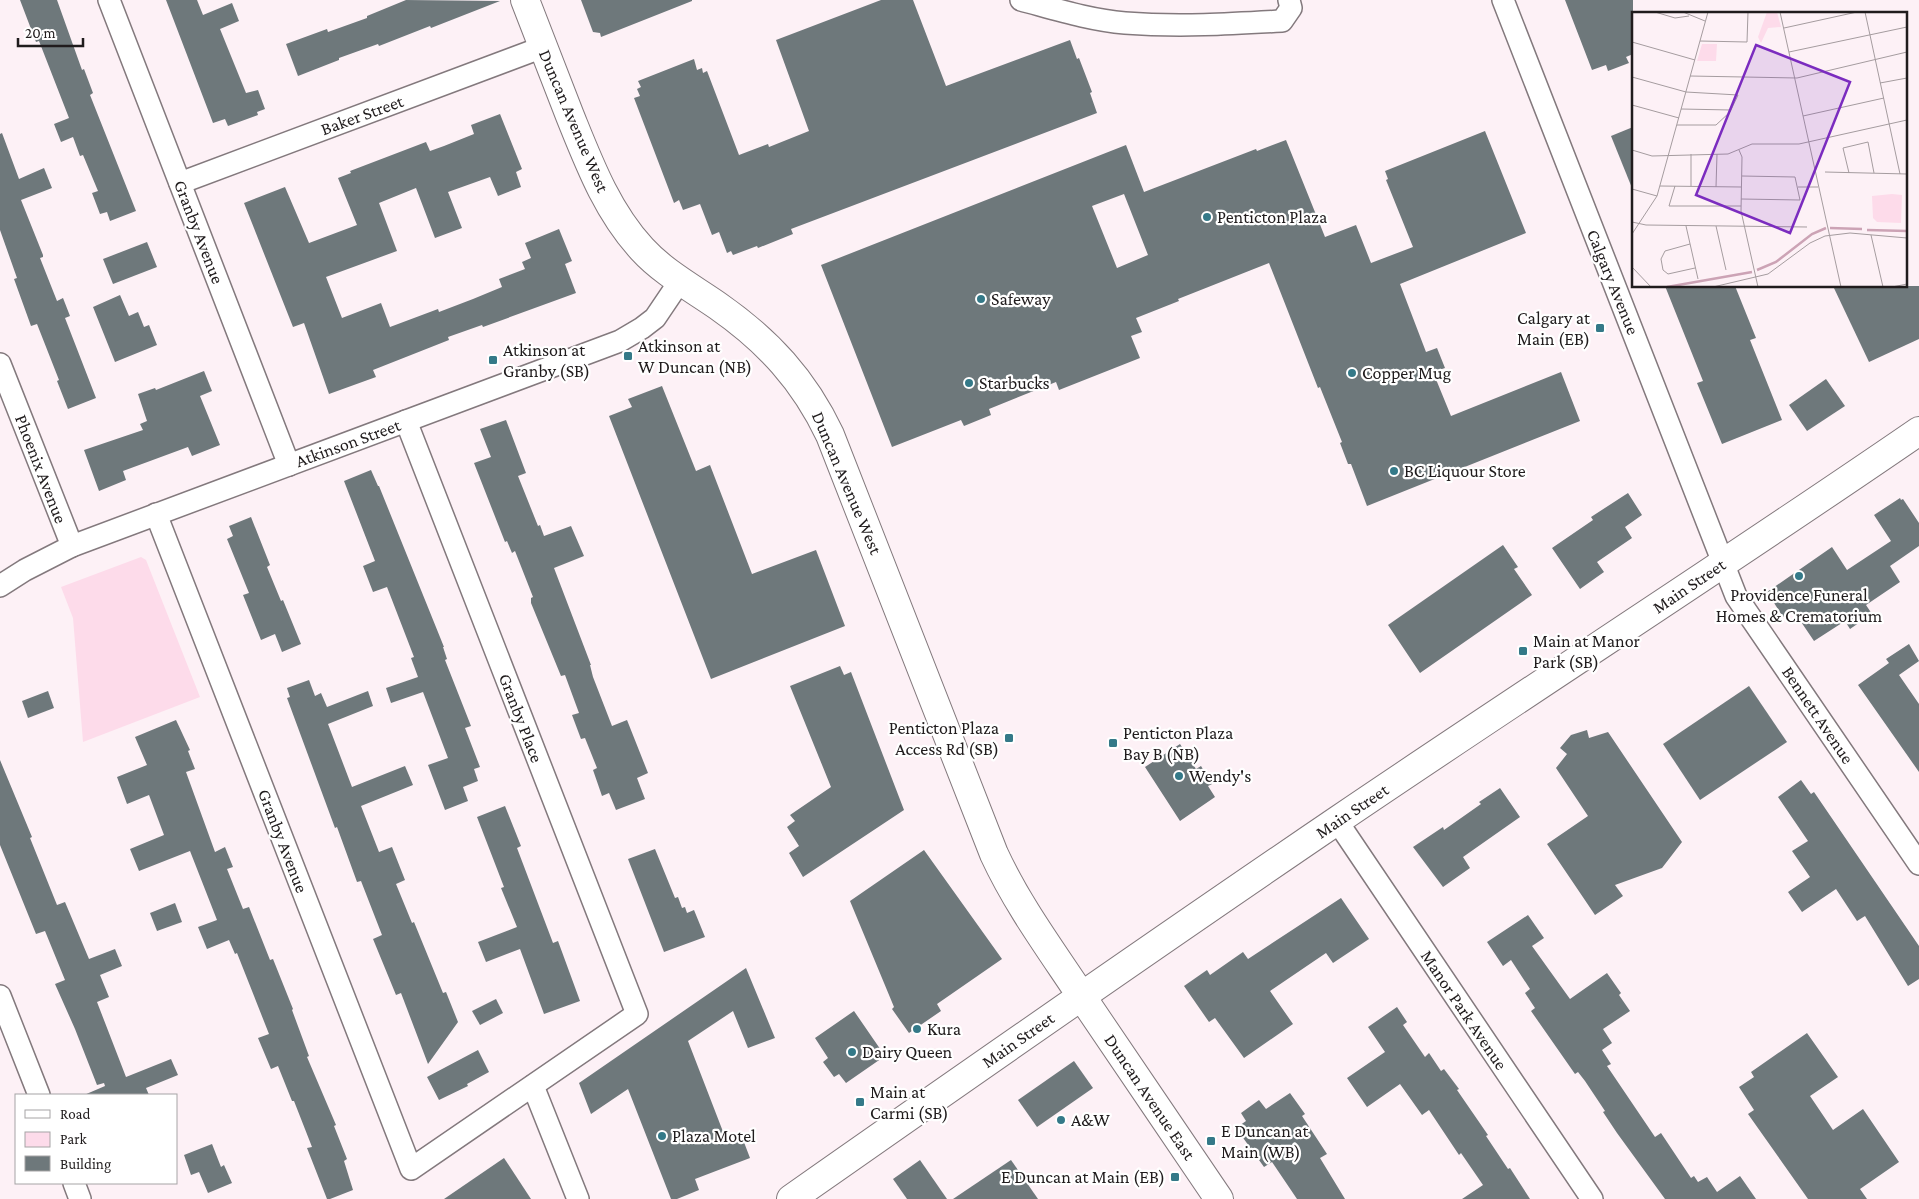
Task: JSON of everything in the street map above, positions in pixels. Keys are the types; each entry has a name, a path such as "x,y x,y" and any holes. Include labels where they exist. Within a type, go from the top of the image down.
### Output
{"street":[{"name":"Granby Avenue","path":"109,0 289,465"},
{"name":"Duncan Avenue West","path":"525,0 594,174 610,205 642,249 668,272 744,326 770,349 790,370 807,393 823,420 994,854 1022,908 1081,995"},
{"path":"1021,0 1092,9 1124,23 1205,26 1282,21 1291,8 1289,0"},
{"name":"Calgary Avenue","path":"1503,0 1723,563"},
{"name":"Baker Street","path":"180,183 543,48"},
{"name":"Atkinson Street","path":"0,586 25,570 72,546 620,341 655,318 680,281"},
{"name":"Phoenix Avenue","path":"0,364 72,546"},
{"name":"Granby Place","path":"406,421 637,1014 533,1086"},
{"name":"Main Street","path":"791,1199 1081,995 1337,820 1919,431"},
{"name":"Granby Avenue","path":"156,514 411,1168 533,1086"},
{"name":"Bennett Avenue","path":"1723,563 1736,596 1919,864"},
{"name":"Manor Park Avenue","path":"1337,820 1592,1199"},
{"name":"Duncan Avenue East","path":"1081,995 1218,1199"},
{"path":"0,996 39,1094"},
{"path":"533,1086 578,1199"},
{"path":"74,1184 80,1199"}],"green space":[{"path":"141,557 146,560 200,697 83,742 73,618 61,587"}],"building":[{"path":"20,0 57,0 82,70 84,69 93,93 90,95 136,211 110,221 107,212 100,214 92,193 98,191 83,155 80,156 73,137 61,142 54,124 69,118 39,41 36,42"},
{"path":"166,0 197,0 203,15 232,3 239,21 220,29 246,93 258,90 265,109 257,112 258,115 228,126 225,119 213,123"},
{"path":"406,0 500,1 431,28 430,26 379,46 378,44 339,58 339,60 298,76 286,44 327,29 328,32 367,18 367,16"},
{"path":"581,0 692,1 601,37 600,33 593,32"},
{"path":"881,0 913,0 946,86 1070,40 1092,92 1090,93 1097,113 791,229 793,234 758,248 757,246 733,255 731,251 727,253 719,232 712,235 700,204 683,210 679,200 674,203 634,98 640,96 637,89 641,87 638,81 694,59 697,70 702,68 703,73 707,71 739,155 768,144 769,147 809,131 776,40"},
{"path":"1565,0 1633,0 1632,54 1626,57 1629,63 1608,71 1606,65 1592,70"},
{"path":"500,114 522,169 516,172 521,187 498,196 490,177 448,192 462,228 435,238 416,188 379,203 397,251 326,277 342,318 381,303 390,327 438,309 439,312 473,299 502,287 499,279 525,269 522,262 531,258 525,243 559,229 572,261 565,264 576,293 483,327 482,325 448,337 449,340 373,370 376,377 329,394 304,323 293,327 244,203 285,187 309,243 357,225 338,178 351,173 350,171 426,142 430,151 444,146 474,134 471,125"},
{"path":"1632,127 1632,188 1611,136"},
{"path":"1485,131 1526,233 1400,284 1426,352 1437,348 1445,368 1433,372 1451,416 1561,372 1580,421 1367,506 1351,464 1348,464 1340,443 1342,442 1320,387 1318,388 1269,263 1178,299 1179,301 1136,318 1142,332 1131,336 1140,358 1059,390 1056,382 989,409 991,415 964,426 961,420 892,447 821,265 1126,145 1144,192 1256,149 1257,151 1286,140 1325,237 1356,225 1371,263 1413,247 1386,180 1388,179 1385,171","holes":["1124,194 1148,255 1117,268 1092,206"]},
{"path":"2,133 19,179 44,168 52,188 21,200 43,255 40,258 57,301 63,298 70,316 65,318 96,398 68,409 37,324 31,326 14,279 17,278 0,230 0,134"},
{"path":"147,242 157,267 113,284 103,259"},
{"path":"1906,286 1919,286 1919,339 1869,362 1834,288 1906,288"},
{"path":"1666,288 1736,288 1756,338 1750,340 1782,420 1722,444 1697,383 1703,381"},
{"path":"120,295 129,316 138,312 144,327 149,325 157,345 115,362 93,307"},
{"path":"204,371 212,391 200,396 220,445 192,456 188,447 123,471 126,480 99,491 84,450 143,430 140,424 147,421 138,394 155,388 156,390"},
{"path":"1826,379 1845,406 1807,431 1789,405"},
{"path":"662,386 696,471 710,465 752,574 816,550 845,626 711,679 609,416 632,407 628,399"},
{"path":"506,420 526,473 518,476 538,526 540,525 544,536 571,526 584,556 554,568 612,726 627,720 648,773 637,778 645,799 616,810 609,793 602,796 593,770 597,768 585,738 581,739 572,715 579,713 565,675 561,676 531,603 531,598 533,597 515,551 512,553 507,541 505,542 474,463 491,457 480,429"},
{"path":"371,470 444,647 447,659 445,660 471,726 465,728 480,767 474,769 478,781 463,787 468,801 445,810 428,765 448,758 423,692 391,703 386,688 418,677 411,658 414,657 387,587 373,592 363,566 375,561 344,481"},
{"path":"1628,493 1642,515 1625,527 1632,538 1597,562 1604,572 1580,589 1552,548 1593,520 1591,517"},
{"path":"1900,498 1901,500 1903,499 1919,523 1919,546 1890,566 1900,582 1866,605 1872,614 1850,629 1845,621 1814,641 1793,610 1783,617 1767,592 1832,547 1847,570 1891,541 1874,515"},
{"path":"251,517 270,565 267,567 301,644 282,652 275,634 261,640 243,595 249,593 227,539 233,536 229,526"},
{"path":"1503,545 1518,567 1514,569 1532,595 1420,673 1388,625"},
{"path":"1909,644 1919,661 1899,675 1919,704 1919,772 1858,685 1889,663 1886,659"},
{"path":"840,666 844,675 851,672 904,810 803,877 789,853 799,846 787,827 795,821 790,815 831,787 790,686"},
{"path":"309,680 315,696 321,693 327,707 368,691 373,706 328,724 352,787 405,766 413,785 361,806 379,852 392,847 405,880 396,884 443,993 446,992 458,1022 428,1064 401,993 396,995 373,939 382,935 361,881 357,882 337,827 335,828 287,698 290,697 287,688"},
{"path":"1749,686 1787,742 1700,800 1663,744"},
{"path":"48,691 54,708 28,718 22,701"},
{"path":"176,720 190,750 188,751 195,769 186,772 215,852 225,847 233,867 227,869 243,909 249,907 270,960 273,959 293,1009 309,1056 307,1057 336,1125 334,1126 347,1159 344,1161 353,1190 330,1199 327,1199 307,1148 312,1147 294,1101 292,1101 278,1066 271,1069 258,1038 269,1034 237,953 235,954 229,940 207,949 198,927 217,920 190,851 139,871 130,849 164,835 149,795 127,804 117,777 147,765 135,737"},
{"path":"1587,730 1589,738 1608,732 1682,842 1662,868 1615,885 1623,896 1595,915 1547,844 1588,816 1556,768 1567,754 1560,748 1571,735"},
{"name":"Wendy's","path":"1180,744 1196,769 1201,766 1212,784 1208,786 1215,797 1180,821 1145,767"},
{"path":"0,760 32,837 30,838 57,905 65,902 89,959 115,949 122,966 100,975 109,997 97,1002 126,1077 171,1059 178,1075 146,1088 149,1094 86,1094 105,1086 104,1083 97,1085 55,984 65,980 45,931 36,934 0,845"},
{"path":"1801,780 1811,794 1814,792 1919,946 1919,979 1908,986 1865,916 1857,921 1836,889 1802,912 1788,892 1810,877 1792,851 1808,841 1778,797"},
{"path":"1500,788 1520,817 1463,857 1470,868 1443,887 1413,847 1443,827 1444,830"},
{"path":"505,806 521,846 517,848 553,943 558,941 580,1001 544,1014 520,949 486,962 478,942 517,927 501,888 504,887 477,817"},
{"path":"655,849 675,898 678,897 682,908 685,907 687,913 694,910 705,937 664,952 628,859"},
{"path":"924,850 1002,959 937,1004 941,1011 909,1033 892,1009 894,1007 850,901"},
{"path":"1341,898 1369,939 1333,963 1326,953 1270,991 1293,1024 1244,1058 1215,1018 1209,1022 1184,986 1207,970 1210,975 1243,952 1248,959"},
{"path":"175,903 182,922 157,931 150,913"},
{"path":"1528,915 1544,938 1532,946 1570,999 1607,973 1621,993 1619,995 1630,1011 1603,1029 1612,1043 1602,1050 1611,1064 1607,1066 1655,1137 1661,1133 1691,1178 1694,1176 1698,1182 1707,1177 1717,1192 1740,1176 1756,1199 1665,1199 1617,1133 1585,1081 1578,1072 1575,1074 1531,1011 1535,1008 1525,993 1530,989 1511,960 1503,966 1487,942"},
{"path":"746,968 775,1038 748,1048 733,1011 688,1041 727,1142 742,1137 750,1158 695,1179 699,1190 677,1199 671,1199 628,1089 591,1114 579,1083"},
{"path":"496,999 503,1013 480,1025 472,1011"},
{"path":"1397,1007 1407,1022 1403,1025 1425,1057 1429,1053 1441,1071 1444,1069 1459,1089 1457,1090 1488,1135 1486,1136 1530,1199 1462,1199 1483,1185 1461,1153 1459,1155 1429,1110 1422,1115 1400,1084 1367,1107 1347,1078 1385,1052 1368,1027"},
{"path":"854,1011 885,1056 846,1083 839,1074 834,1077 823,1062 828,1058 815,1038"},
{"path":"1807,1033 1838,1077 1810,1096 1833,1130 1863,1109 1899,1162 1860,1189 1867,1199 1808,1199 1748,1114 1754,1110 1739,1087 1754,1077 1751,1072"},
{"path":"478,1050 489,1072 467,1084 468,1086 439,1100 427,1077"},
{"path":"1074,1061 1093,1088 1037,1127 1018,1100"},
{"path":"1290,1093 1305,1114 1302,1116 1327,1154 1320,1158 1345,1199 1297,1199 1272,1162 1264,1167 1236,1128 1246,1121 1241,1113 1259,1100 1266,1109"},
{"path":"212,1144 221,1167 224,1165 232,1183 208,1193 199,1172 191,1175 184,1155"},
{"path":"504,1158 531,1199 444,1199"},
{"path":"920,1160 947,1199 907,1199 893,1179"},
{"path":"1011,1160 1038,1199 953,1199"}],"place":[{"name":"Penticton Plaza","path":"1207,217"},
{"name":"Safeway","path":"981,299"},
{"name":"Calgary at Main (EB)","path":"1600,328"},
{"name":"Atkinson at W Duncan (NB)","path":"628,356"},
{"name":"Atkinson at Granby (SB)","path":"493,360"},
{"name":"Copper Mug","path":"1352,373"},
{"name":"Starbucks","path":"969,383"},
{"name":"BC Liquour Store","path":"1394,471"},
{"name":"Providence Funeral Homes & Crematorium","path":"1799,576"},
{"name":"Main at Manor Park (SB)","path":"1523,651"},
{"name":"Penticton Plaza Access Rd (SB)","path":"1009,738"},
{"name":"Penticton Plaza Bay B (NB)","path":"1113,743"},
{"name":"Wendy's","path":"1179,776"},
{"name":"Kura","path":"917,1029"},
{"name":"Dairy Queen","path":"852,1052"},
{"name":"Main at Carmi (SB)","path":"860,1102"},
{"name":"A&W","path":"1061,1120"},
{"name":"Plaza Motel","path":"662,1136"},
{"name":"E Duncan at Main (WB)","path":"1211,1141"},
{"name":"E Duncan at Main (EB)","path":"1175,1177"}]}
